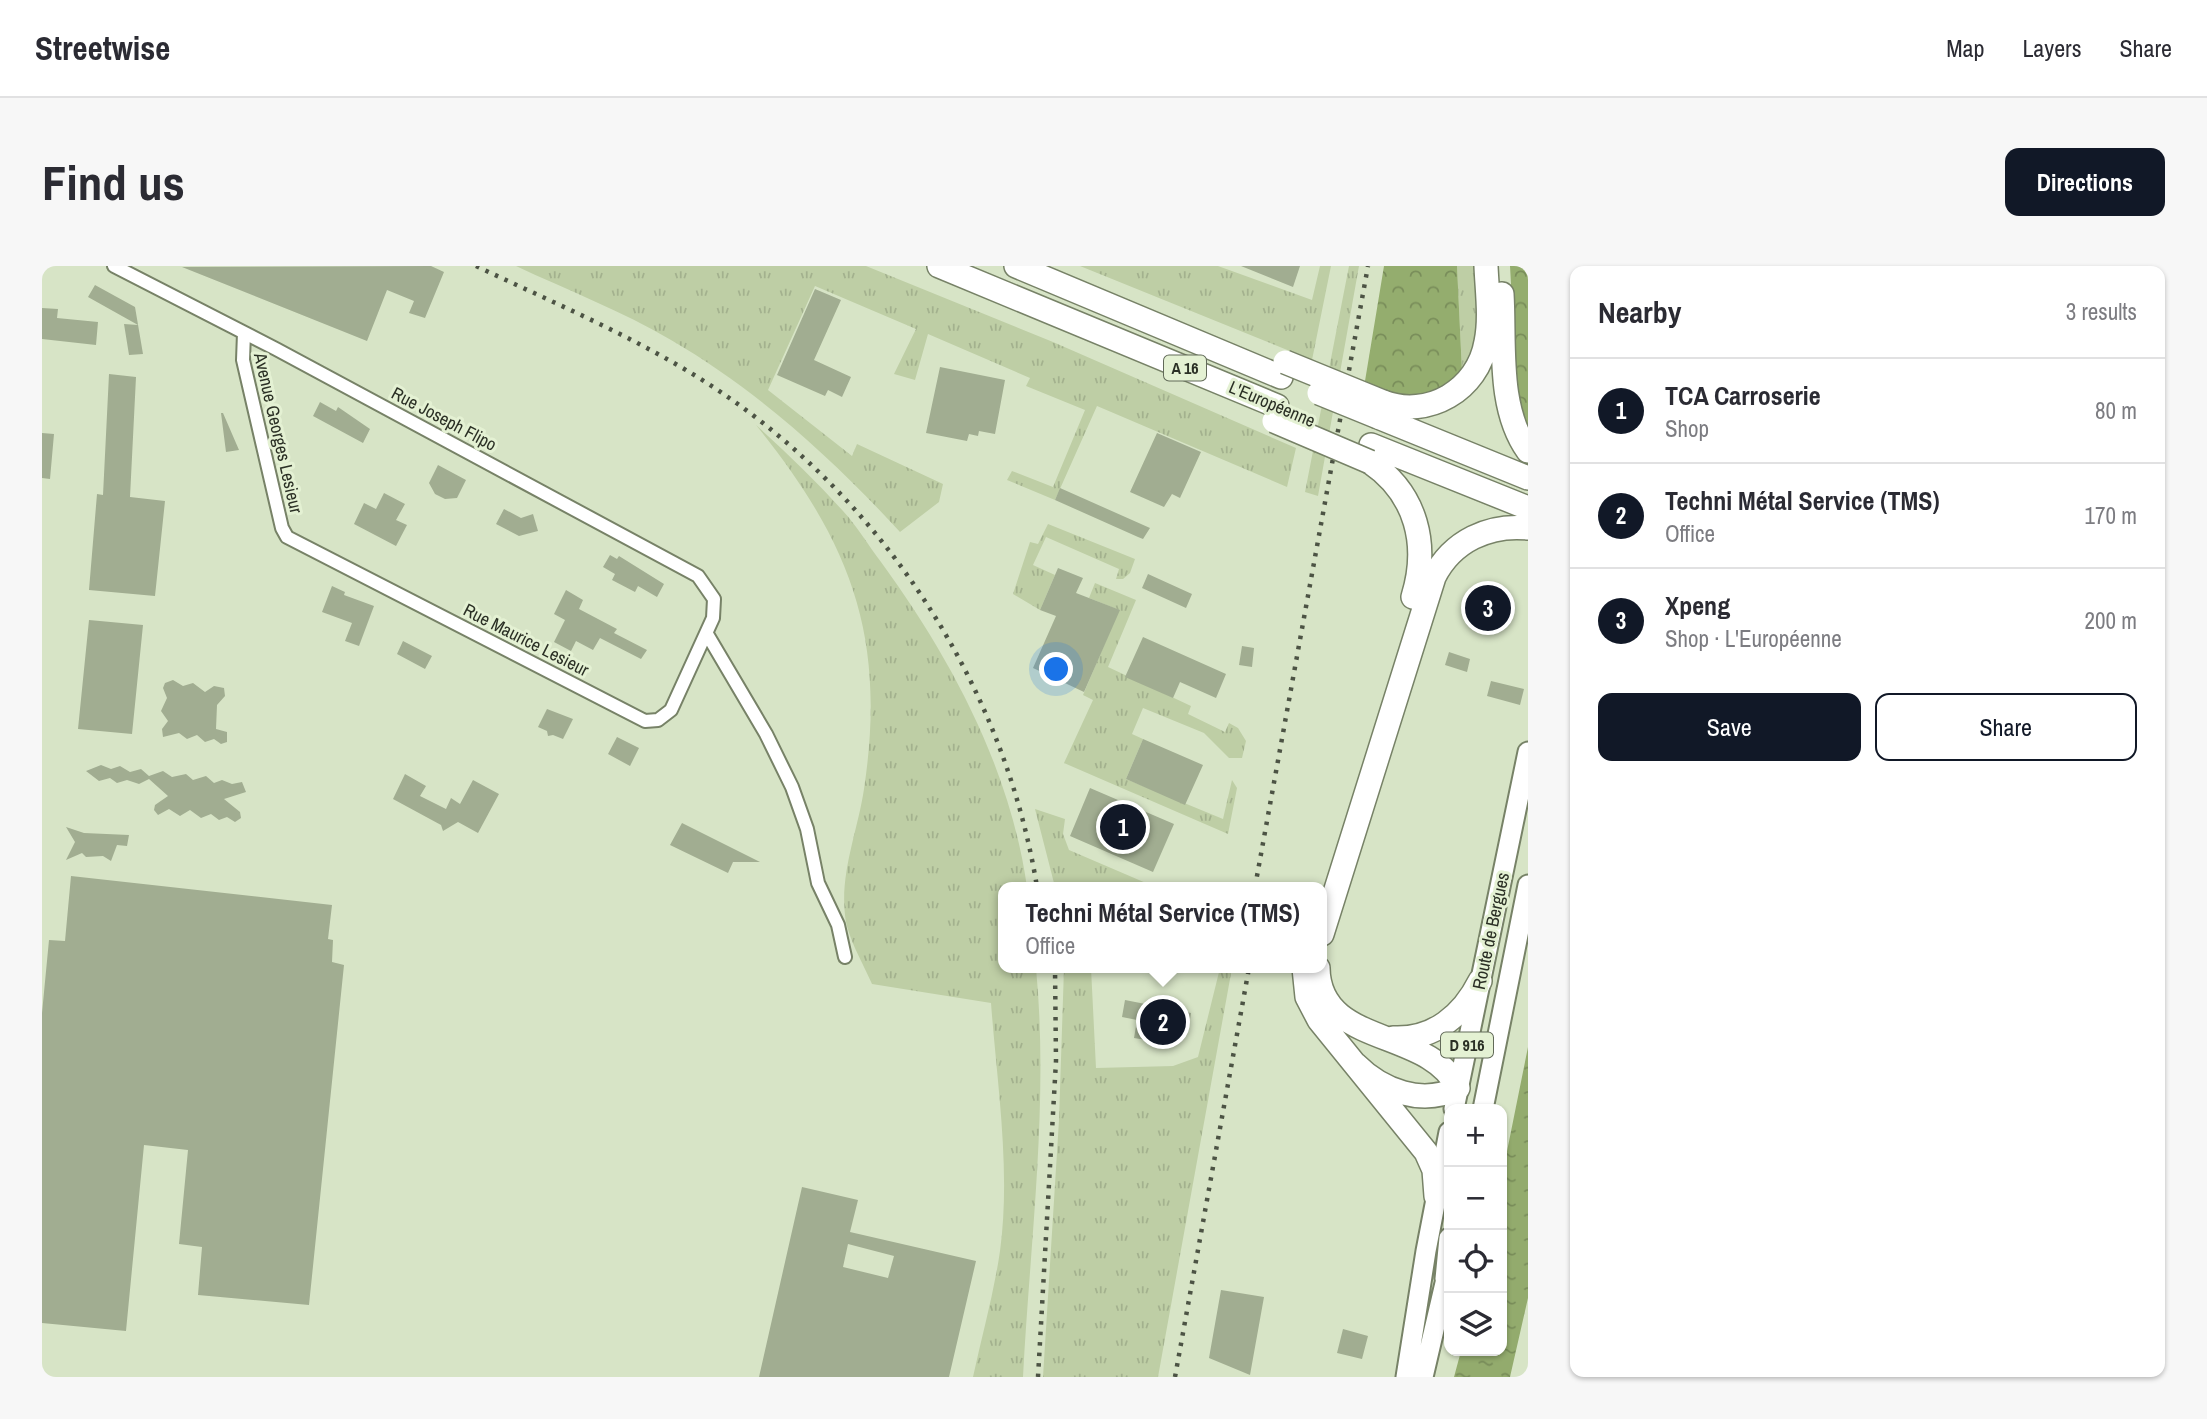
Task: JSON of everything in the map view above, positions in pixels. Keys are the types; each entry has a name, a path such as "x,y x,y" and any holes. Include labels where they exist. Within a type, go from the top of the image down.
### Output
{"highway":[{"path":"931,266 991,288"},
{"name":"L'Européenne","path":"939,266 1092,330 1275,414 1371,454 1528,508"},
{"name":"L'Européenne","path":"1016,266 1101,302 1283,370 1380,410 1528,478"},
{"path":"1380,410 1434,403 1456,392 1473,375 1483,354 1488,334 1486,266"},
{"path":"1501,266 1508,403 1518,433 1528,451"},
{"path":"1324,882 1420,570 1420,541 1413,512 1371,454"},
{"path":"1327,918 1434,577 1451,552 1469,539 1500,528 1528,528"},
{"path":"1304,973 1305,991 1312,1009 1426,1152 1434,1170 1436,1196"},
{"path":"1319,973 1323,990 1335,1009 1351,1024 1427,1054 1449,1072 1459,1102"},
{"path":"1380,1037 1409,1038 1436,1029 1467,1005 1480,981"},
{"path":"1355,1064 1377,1084 1404,1093 1438,1095 1459,1102"}],"main road":[{"name":"Route de Bergues","path":"1459,1102 1480,981 1528,752"},
{"name":"Route de Bergues","path":"1484,1104 1528,885"},
{"path":"1459,1102 1499,1031"},
{"path":"1406,1377 1444,1157"},
{"path":"1423,1377 1444,1291"}],"street":[{"name":"Rue Joseph Flipo","path":"114,266 692,572 704,581 714,598 713,618 707,634"},
{"name":"Avenue Georges Lesieur","path":"244,333 243,360 282,528 289,538"},
{"name":"Rue Maurice Lesieur","path":"289,538 646,721 658,720 671,710 707,634"},
{"path":"707,634 766,734 792,787 807,829 818,883 838,925 845,957"}],"green space":[{"path":"516,266 866,266 1053,342 1296,448 1287,487 1097,406 1055,500 1007,480 1012,471 1053,487 1085,410 1026,386 1030,378 928,334 915,380 894,374 916,329 815,286 768,390 852,456 857,444 943,484 939,502 900,532 821,452 734,381 652,329"},
{"path":"1080,266 1218,266 1312,300 1320,266 1331,266 1312,360"},
{"path":"1349,266 1359,266 1318,496 1305,492"},
{"path":"1384,266 1457,266 1462,372 1425,395 1405,396 1365,381"},
{"path":"1457,266 1478,266 1480,294 1476,349 1462,372"},
{"path":"1510,266 1528,266 1528,428 1517,394"},
{"path":"756,425 811,477 858,529 931,637 974,716 992,757 1019,843 1026,882 998,882 998,973 1036,973 1039,1121 1023,1377 973,1377 995,1282 1003,1220 1004,1158 991,1003 872,984 852,941 846,923 844,899 847,867 864,789 870,734 870,684 865,638 854,594 838,552 816,510 789,468"},
{"path":"1048,524 1135,559 1130,573 1123,579 1116,579 1119,569 1046,537 1033,565 1055,575 1040,610 1013,594 1030,542 1038,544"},
{"path":"1095,583 1136,600 1108,667 1191,706 1188,714 1225,732 1229,723 1238,728 1246,741 1242,758 1229,758 1204,733 1143,708 1132,734 1143,739 1126,779 1223,819 1232,780 1237,788 1228,834 1064,763 1093,700 1083,695 1119,610 1089,598"},
{"path":"1035,809 1065,819 1063,834 1069,850 1144,882 1054,882"},
{"path":"1064,973 1091,973 1096,1068 1173,1066 1198,1057 1219,973 1231,973 1158,1377 1043,1377 1059,1120"}],"water":[{"path":"1528,1047 1528,1298 1510,1377 1454,1377 1460,1356 1507,1356 1507,1151"}],"building":[{"path":"431,266 444,272 425,318 409,313 414,301 387,290 367,341 182,267"},
{"path":"1241,266 1300,266 1293,287"},
{"path":"95,285 135,307 143,354 129,355 124,324 138,325 88,297"},
{"path":"815,289 841,300 814,360 851,377 842,397 828,390 825,396 777,375"},
{"path":"42,308 58,309 57,318 98,322 96,345 42,339"},
{"path":"940,367 1005,380 995,434 979,431 978,436 969,434 967,441 926,433"},
{"path":"109,374 136,377 130,497 165,501 155,596 89,590 97,494 103,495"},
{"path":"320,402 336,411 338,407 370,429 363,443 313,416"},
{"path":"223,413 239,450 226,452"},
{"path":"42,433 54,434 50,479 42,478"},
{"path":"1157,433 1201,452 1180,498 1172,494 1164,507 1130,492"},
{"path":"438,465 466,480 457,498 445,499 435,494 429,483"},
{"path":"1060,488 1150,528 1143,539 1138,537 1055,500"},
{"path":"384,493 405,504 396,520 407,525 396,546 354,524 364,503 376,509"},
{"path":"504,509 521,518 533,514 538,531 519,536 496,524"},
{"path":"610,555 617,559 619,556 664,584 657,597 638,586 635,592 612,580 615,574 603,567"},
{"path":"1058,568 1083,578 1076,593 1120,610 1084,692 1033,668 1056,616 1040,610"},
{"path":"1148,574 1192,594 1186,608 1142,588"},
{"path":"332,586 345,592 344,595 374,606 359,646 345,641 352,623 322,612"},
{"path":"566,590 583,600 579,609 617,629 614,633 647,650 641,659 600,638 593,650 576,641 571,651 554,642 565,620 554,614"},
{"path":"1465,595 1484,601 1487,595 1505,601 1498,621 1461,609"},
{"path":"89,620 143,625 132,734 78,729"},
{"path":"1143,637 1226,674 1216,698 1180,682 1173,698 1125,677"},
{"path":"403,641 432,656 425,669 397,654"},
{"path":"1242,646 1254,648 1252,667 1239,665"},
{"path":"1449,652 1470,659 1467,672 1445,665"},
{"path":"173,680 183,686 193,683 205,692 214,686 224,688 225,696 217,705 216,729 227,732 227,742 221,744 214,739 205,742 197,735 187,739 179,733 163,737 162,729 168,721 161,711 167,698 163,688 165,683"},
{"path":"1491,681 1524,689 1520,705 1487,696"},
{"path":"547,709 573,719 563,739 548,736 547,731 538,727"},
{"path":"617,737 639,748 630,766 608,754"},
{"path":"1143,739 1203,765 1185,805 1126,779"},
{"path":"101,765 111,769 120,766 130,772 141,769 149,776 163,771 172,777 186,774 193,780 206,776 214,783 222,780 232,784 242,782 246,792 224,799 240,812 241,818 235,822 227,817 219,820 211,814 201,818 190,810 180,816 169,809 158,815 154,810 155,805 168,796 149,779 139,784 127,780 117,783 110,778 99,781 86,771"},
{"path":"405,774 426,786 420,796 446,809 451,798 460,804 473,780 499,794 478,833 458,822 443,831 441,825 393,799"},
{"path":"1090,788 1174,824 1153,872 1070,836"},
{"path":"682,823 760,862 733,862 728,873 670,845"},
{"path":"66,827 84,833 129,835 127,846 117,845 111,861 103,856 86,857 82,853 66,860 75,842"},
{"path":"71,876 332,905 328,939 333,940 332,962 344,965 309,1305 198,1295 202,1247 179,1244 188,1150 144,1145 126,1331 42,1323 42,1013 49,940 65,941"},
{"path":"1125,1000 1191,1013 1189,1026 1180,1025 1176,1045 1134,1038 1137,1020 1122,1017"},
{"path":"802,1187 858,1200 850,1232 976,1261 949,1377 759,1377","holes":["848,1244 894,1256 888,1278 843,1267"]},
{"path":"1221,1290 1264,1297 1250,1375 1209,1358"},
{"path":"1343,1329 1368,1336 1362,1359 1337,1353"}],"railway":[{"path":"476,266 680,366 770,428 827,480 879,538 925,601 964,668 996,738 1020,812 1036,882"},
{"path":"1256,882 1368,266"},
{"path":"1038,1377 1056,1061 1055,973"},
{"path":"1175,1377 1248,973"}],"place":[{"name":"Xpeng","path":"1488,608"},
{"name":"TCA Carroserie","path":"1123,827"},
{"name":"Techni Métal Service (TMS)","path":"1163,1022"}]}
